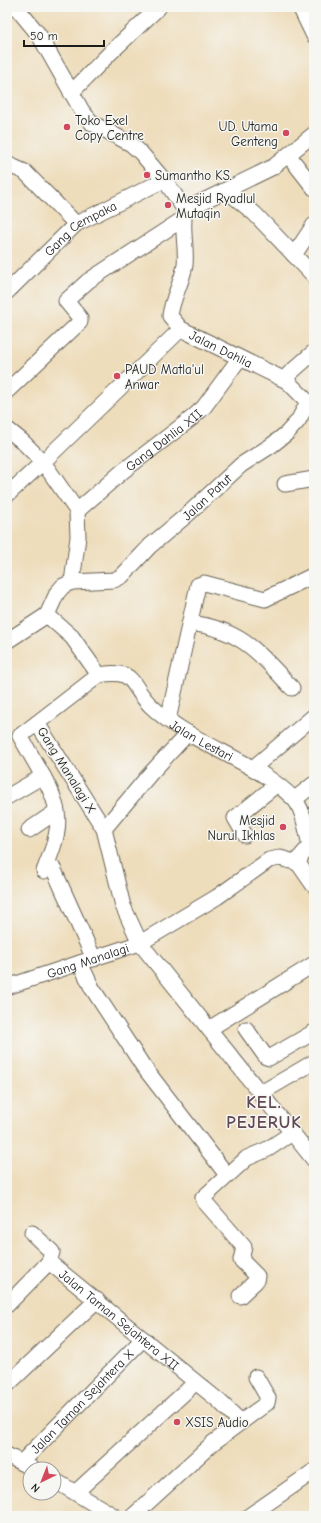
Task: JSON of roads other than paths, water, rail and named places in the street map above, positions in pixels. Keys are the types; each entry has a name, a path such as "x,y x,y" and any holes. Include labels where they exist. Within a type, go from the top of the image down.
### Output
{"street":[{"path":"16,7 39,34 82,112 92,123 136,148 164,180 184,215"},
{"path":"71,94 109,54 159,7"},
{"path":"300,7 314,36"},
{"path":"7,391 80,322 80,318 66,301 88,282 184,215 226,190 262,173 289,156 314,134"},
{"path":"289,156 314,188"},
{"path":"7,164 25,172 76,224"},
{"name":"Gang Cempaka","path":"7,292 76,224 164,180"},
{"path":"226,190 256,214 314,276"},
{"name":"Jalan Dahlia","path":"184,215 185,262 181,283 172,303 170,316 181,329 239,359 287,381"},
{"path":"294,255 314,225"},
{"path":"7,495 181,329"},
{"path":"287,381 289,374 314,352"},
{"name":"Gang Dahlia XII","path":"77,511 123,471 204,407 239,359"},
{"name":"Jalan Patut","path":"72,582 114,580 122,576 150,546 188,514 241,465 272,445 287,433 311,405 287,381"},
{"path":"7,429 22,441 43,462 77,511 78,537 72,582 64,586 57,593 47,615 7,641"},
{"path":"286,484 314,479"},
{"path":"168,720 198,585 200,583 204,582 265,600 314,575"},
{"path":"47,615 72,637 99,675"},
{"path":"190,623 221,630 240,638 256,650 292,688"},
{"name":"Jalan Lestari","path":"99,675 116,672 123,674 130,679 150,705 168,720 188,733 254,768 295,798"},
{"name":"Gang Manalagi X","path":"99,675 37,722 104,829 106,846"},
{"path":"254,768 314,716"},
{"path":"37,722 22,733 20,738 53,795 57,811 58,827 49,870 87,961 92,988 143,1066 227,1175"},
{"path":"104,829 150,774 188,733"},
{"path":"7,797 43,776"},
{"path":"298,863 302,855 310,846 307,830 295,798 314,784"},
{"path":"245,835 236,818 276,785"},
{"path":"29,830 57,811"},
{"name":"Gang Manalagi","path":"7,988 140,943 123,906 106,846"},
{"path":"313,882 298,863 280,858 269,860 217,897 140,943 314,1160"},
{"path":"209,1029 314,964"},
{"path":"246,1029 266,1057 270,1058 314,1032"},
{"path":"261,1093 314,1062"},
{"path":"240,1296 256,1281 257,1276 241,1260 244,1247 203,1199 204,1195 247,1158 268,1148 292,1133"},
{"name":"Jalan Taman Sejahtera XII","path":"32,1233 52,1252 49,1262 97,1300 195,1383 219,1401 241,1422"},
{"path":"7,1305 49,1262"},
{"path":"7,1385 97,1300"},
{"name":"Jalan Taman Sejahtera X","path":"32,1461 143,1339"},
{"path":"133,1516 209,1446 264,1406 268,1400 256,1377"},
{"path":"76,1492 195,1383"},
{"path":"7,1455 22,1463"},
{"path":"249,1516 314,1471"},
{"path":"62,1484 114,1516"}],"place":[{"name":"Toko Exel Copy Centre","path":"67,127"},
{"name":"UD. Utama Genteng","path":"286,133"},
{"name":"Sumantho KS.","path":"147,175"},
{"name":"Mesjid Ryadlul Mutaqin","path":"168,205"},
{"name":"PAUD Matla'ul Anwar","path":"117,376"},
{"name":"Mesjid Nurul Ikhlas","path":"283,827"},
{"name":"XSIS Audio","path":"177,1422"}],"district":[{"name":"KEL. PEJERUK","path":"264,1112"}]}
